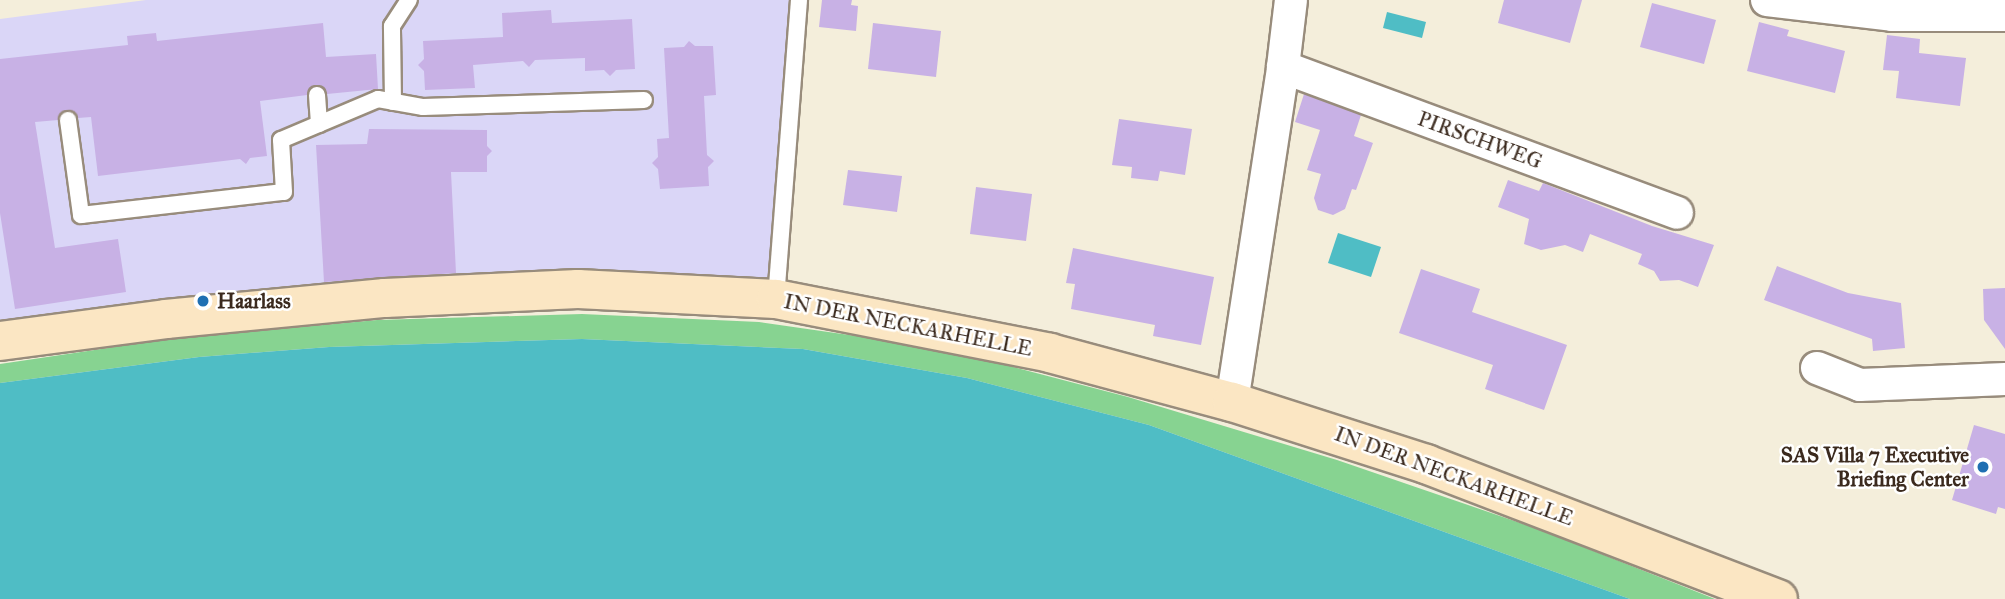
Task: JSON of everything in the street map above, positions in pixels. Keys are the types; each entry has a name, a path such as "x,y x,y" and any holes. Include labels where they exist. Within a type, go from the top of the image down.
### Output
{"main road":[{"name":"IN DER NECKARHELLE","path":"0,341 166,319 424,296 603,289 776,299 1050,353 1232,402 1426,464 1778,599"}],"street":[{"path":"1232,402 1291,0"},
{"path":"1767,0 1851,13 1958,8 2005,15"},
{"name":"PIRSCHWEG","path":"1283,67 1676,213"},
{"path":"1817,368 1860,386 2005,379"}],"lane":[{"path":"393,102 392,26 409,0"},
{"path":"776,299 796,2"},
{"path":"317,95 319,124"},
{"path":"68,120 81,215 284,192 281,141 378,99 422,107 644,100"}],"shaded area":[{"path":"146,0 791,0 768,281 578,272 382,280 0,320 0,19"}],"green space":[{"path":"582,314 759,322 940,348 1128,397 1337,460 1538,529 1715,599 1630,599 1149,425 967,378 803,349 582,339 329,347 199,357 0,383 0,364 162,340 377,320"}],"water":[{"path":"1387,12 1426,22 1422,38 1383,28"},
{"path":"1338,233 1381,247 1371,277 1328,263"},
{"path":"582,339 803,349 967,378 1149,425 1630,599 0,599 0,383 199,357 329,347"}],"building":[{"path":"822,0 852,0 851,5 858,6 856,31 819,27"},
{"path":"1504,0 1582,0 1570,43 1498,23"},
{"path":"1652,3 1716,20 1704,64 1640,47"},
{"path":"551,10 552,23 632,19 635,69 616,70 610,76 604,70 585,71 585,58 535,60 529,67 523,61 473,65 475,88 425,90 424,71 418,65 424,59 423,41 503,37 502,13"},
{"path":"1759,22 1789,30 1787,36 1845,51 1835,93 1747,71"},
{"path":"323,23 326,57 376,54 378,89 327,94 316,85 307,95 260,101 267,156 250,158 246,164 240,159 98,176 91,117 78,118 67,110 58,120 35,122 55,248 118,239 126,292 15,309 0,213 0,59 128,45 127,36 156,33 157,41"},
{"path":"873,23 941,31 936,77 868,69"},
{"path":"1887,35 1920,39 1919,53 1966,58 1960,106 1896,98 1899,71 1883,70"},
{"path":"689,41 695,46 713,46 716,95 704,96 707,155 714,161 708,167 709,186 660,189 658,169 652,163 658,157 657,139 669,138 664,48 684,47"},
{"path":"1304,94 1361,115 1354,136 1373,143 1356,190 1352,189 1345,209 1333,215 1318,210 1314,198 1321,174 1307,170 1320,130 1295,122"},
{"path":"1119,119 1192,129 1185,175 1160,171 1158,181 1131,178 1132,167 1112,165"},
{"path":"369,129 487,130 487,146 492,151 487,156 487,172 451,172 456,273 324,282 316,145 367,144"},
{"path":"848,170 902,176 897,212 843,205"},
{"path":"1508,180 1539,191 1543,183 1652,226 1714,245 1698,287 1679,280 1660,281 1654,271 1638,264 1642,254 1590,234 1583,252 1565,245 1541,250 1524,244 1529,219 1498,207"},
{"path":"976,187 1032,194 1026,241 970,234"},
{"path":"1073,248 1214,277 1201,345 1153,336 1155,325 1071,309 1075,284 1066,283"},
{"path":"1777,266 1848,293 1901,303 1905,348 1873,351 1872,339 1764,300"},
{"path":"1421,269 1480,289 1472,312 1567,345 1544,410 1485,389 1493,365 1399,333"},
{"path":"2005,288 2005,349 1984,320 1983,289"},
{"name":"SAS Villa 7 Executive Briefing Center","path":"1974,425 2005,434 2005,509 1998,507 1996,514 1952,500"}],"place":[{"name":"Haarlass","path":"203,301"},
{"name":"SAS Villa 7 Executive Briefing Center","path":"1983,467"}]}
